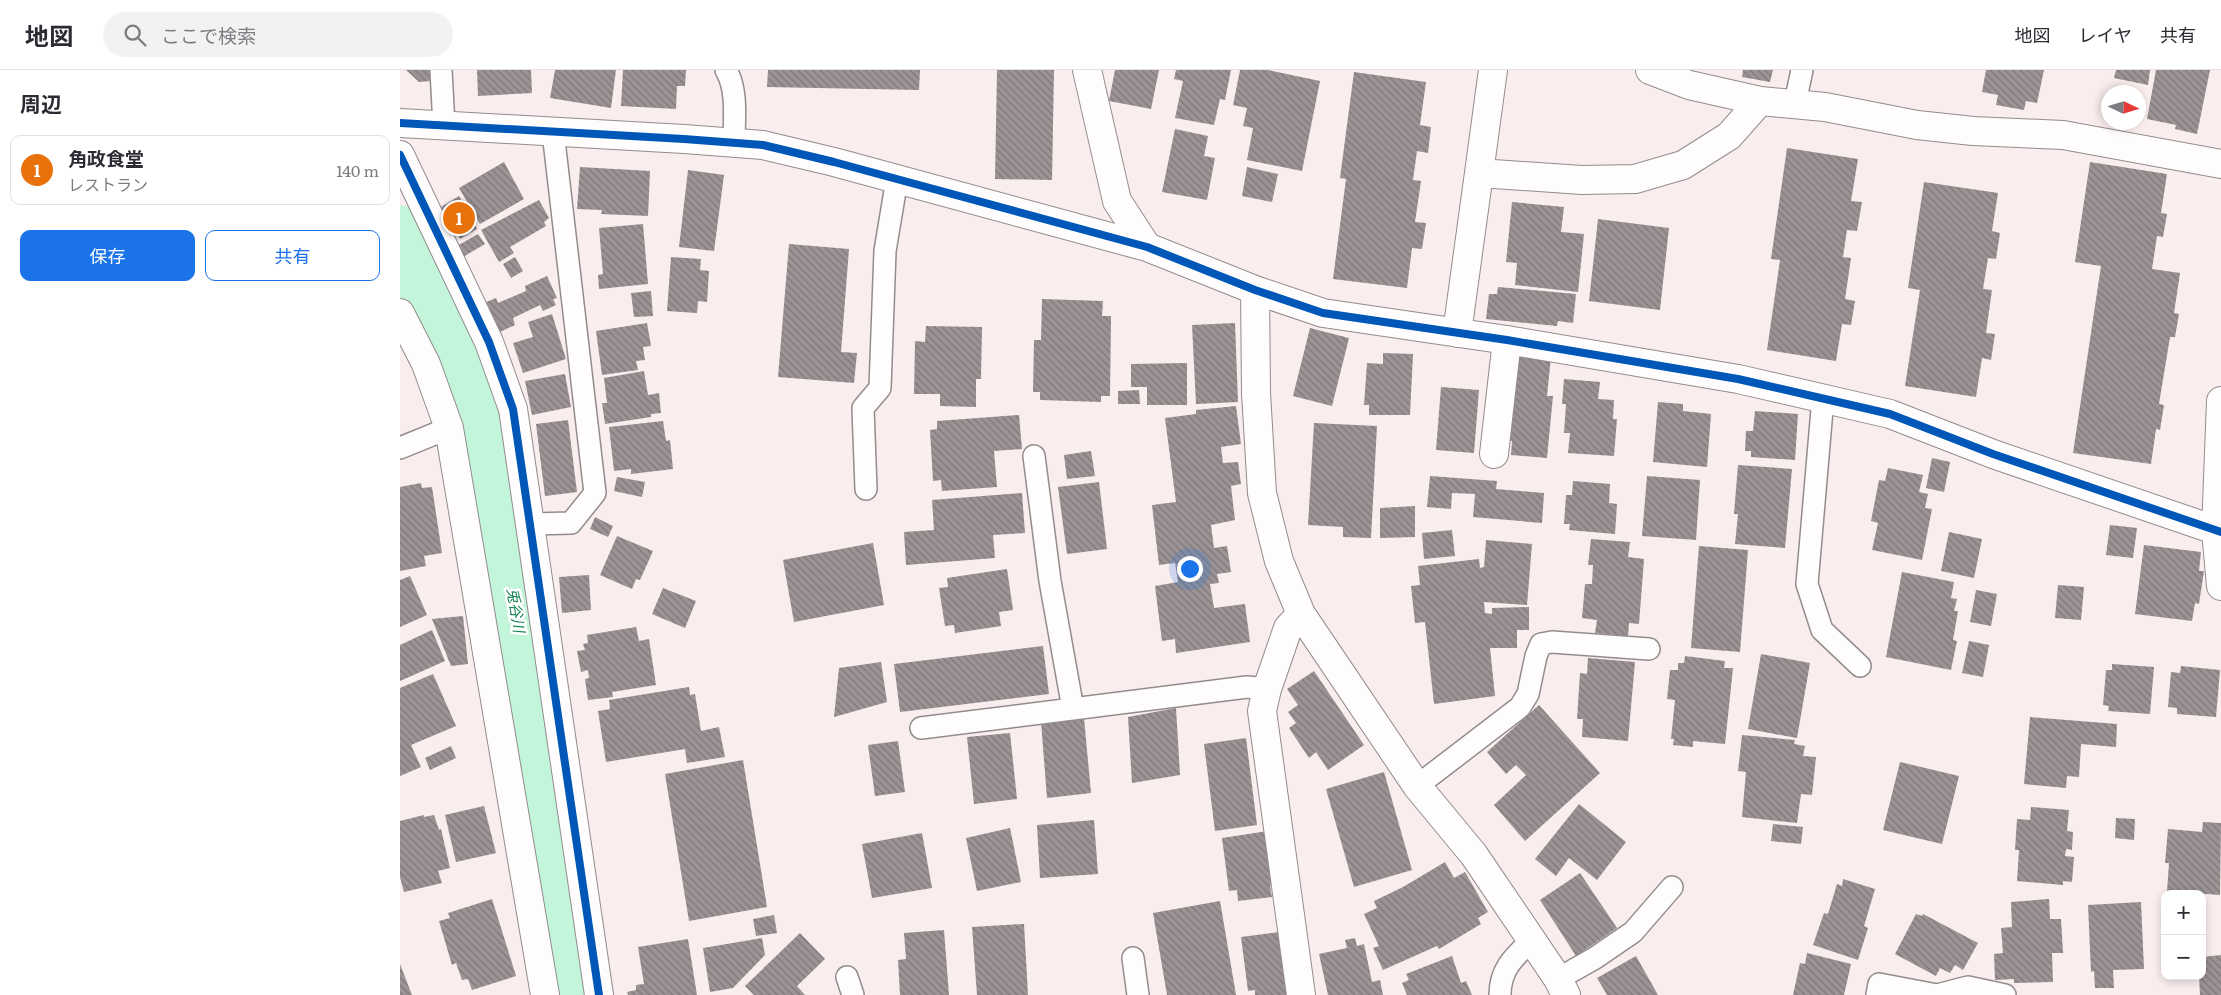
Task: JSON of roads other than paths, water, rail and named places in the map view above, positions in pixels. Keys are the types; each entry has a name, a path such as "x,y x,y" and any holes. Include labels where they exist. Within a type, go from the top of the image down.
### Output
{"street":[{"path":"1087,70 1117,201 1147,247"},
{"path":"1457,333 1493,70"},
{"path":"1650,70 1689,85 1760,101 1825,107 1917,125 1973,131 2062,135 2221,164"},
{"path":"1479,173 1582,180 1635,179 1683,165 1729,136 1760,101"},
{"path":"400,123 734,142 772,148 897,179 1147,247 1256,290 1323,313 1507,340 1738,378 1890,414 1993,454 2218,532"},
{"path":"400,155 489,342 513,409 599,995"},
{"path":"1256,290 1256,392 1262,493 1279,561 1301,614 1417,786 1474,855 1562,987"},
{"path":"400,313 426,364 449,428 545,995"},
{"path":"1494,454 1507,340"},
{"path":"2221,401 2218,532 2221,586"},
{"path":"1301,614 1288,628 1267,689 1262,711 1302,995"}],"lane":[{"path":"441,70 444,126"},
{"path":"726,70 729,76 734,106 734,142"},
{"path":"1795,103 1802,70"},
{"path":"531,524 570,523 595,493 552,132"},
{"path":"866,489 863,408 880,388 886,251 897,179"},
{"path":"1823,398 1807,584 1822,630 1860,666"},
{"path":"400,448 449,428"},
{"path":"1034,456 1050,581 1073,709"},
{"path":"1417,786 1520,707 1528,694 1536,656 1541,644 1552,642 1649,649"},
{"path":"921,728 1248,687 1267,689"},
{"path":"1562,987 1595,958 1633,932 1672,887"},
{"path":"1500,995 1500,982 1510,960 1532,940"},
{"path":"1132,958 1138,995"},
{"path":"1876,995 1879,984 1937,995 1968,987 2005,995"}],"waterway":[{"name":"兎谷川","path":"400,241 451,338 478,413 499,493 575,995"}],"place":[{"name":"角政食堂","path":"459,218"}]}
